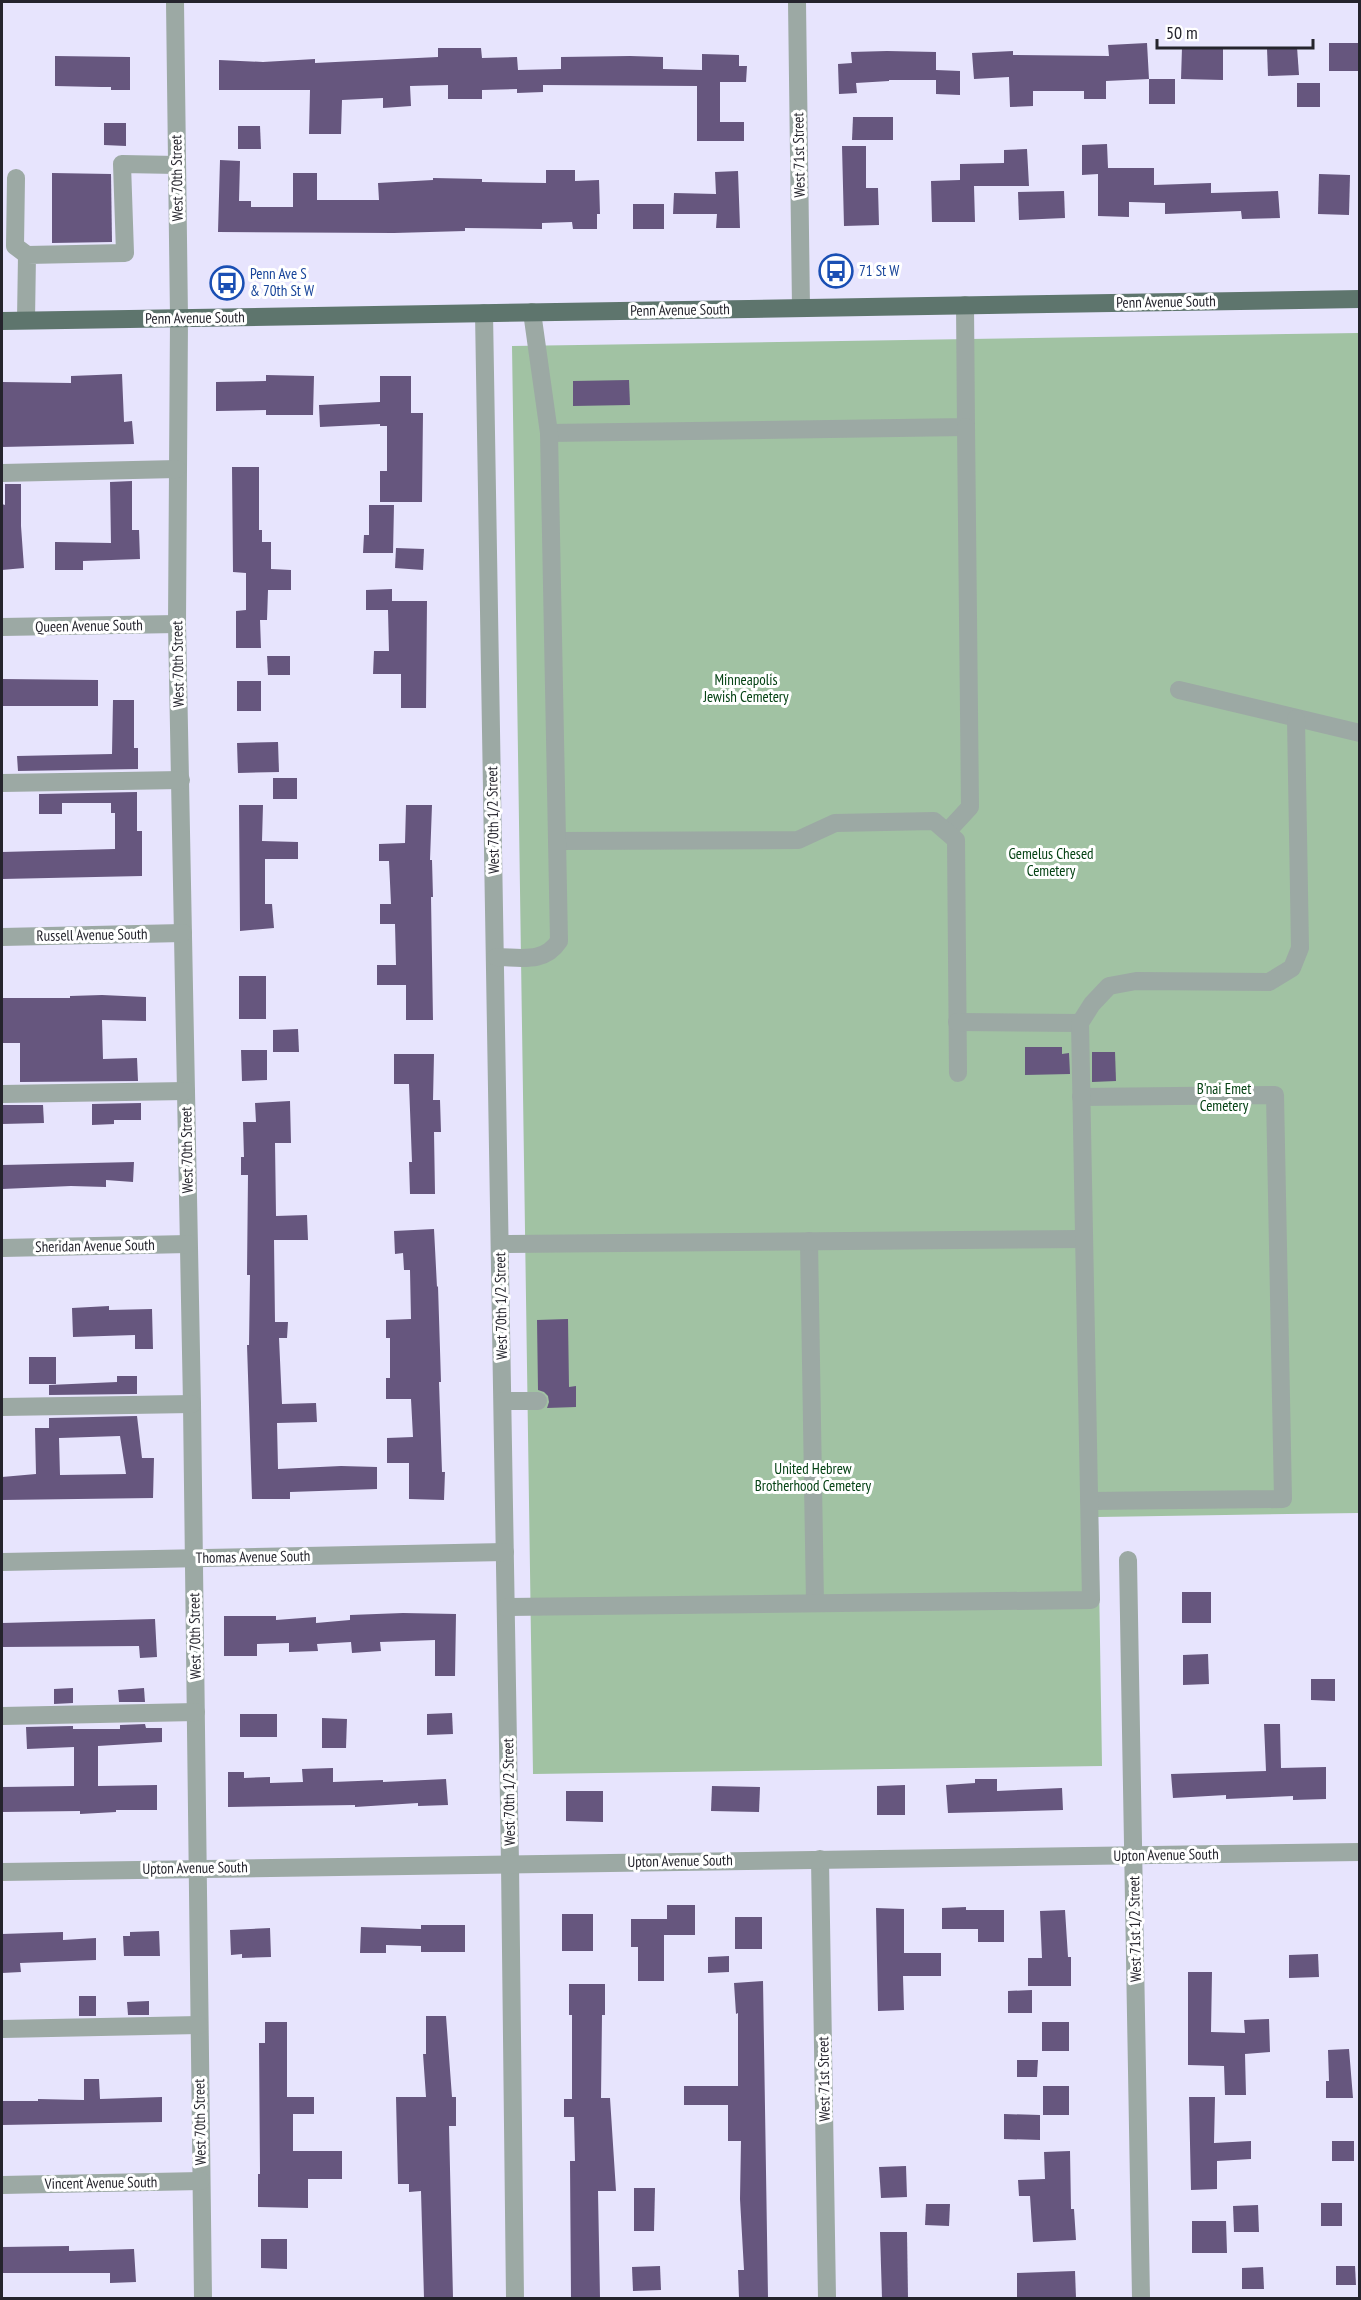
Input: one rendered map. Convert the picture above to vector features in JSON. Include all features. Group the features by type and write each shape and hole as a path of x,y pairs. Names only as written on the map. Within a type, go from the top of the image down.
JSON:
{"main road":[{"name":"Penn Avenue South","path":"2,321 1359,299"}],"street":[{"name":"West 70th Street","path":"175,2 179,318 177,624 192,1404 203,2298"},
{"name":"West 71st Street","path":"797,2 801,308"},
{"path":"16,178 15,246 27,255 125,253 122,164 177,165"},
{"path":"26,320 27,255"},
{"path":"946,832 970,807 965,305"},
{"path":"496,957 543,957 552,951 559,941 549,433 532,312"},
{"name":"West 70th 1/2 Street","path":"484,313 503,1401 515,2298"},
{"path":"549,433 966,427"},
{"path":"2,473 177,469"},
{"name":"Queen Avenue South","path":"2,627 177,624"},
{"path":"1179,690 1359,733"},
{"path":"506,1607 1091,1600 1080,1023 1092,1004 1109,986 1136,981 1269,982 1292,968 1300,948 1296,718"},
{"path":"2,783 181,780"},
{"path":"557,841 798,840 835,823 934,821 956,840 958,1073"},
{"name":"Russell Avenue South","path":"2,937 183,933"},
{"path":"957,1022 1080,1023"},
{"path":"2,1094 186,1091"},
{"path":"1081,1097 1275,1095 1283,1499 1089,1501"},
{"path":"500,1244 1084,1239"},
{"path":"809,1241 815,1603"},
{"name":"Sheridan Avenue South","path":"2,1248 188,1244"},
{"path":"503,1401 538,1401"},
{"path":"2,1407 192,1404"},
{"name":"Thomas Avenue South","path":"2,1562 505,1552"},
{"name":"West 71st 1/2 Street","path":"1128,1560 1141,2298"},
{"path":"2,1716 196,1712"},
{"name":"Upton Avenue South","path":"2,1872 1359,1852"},
{"name":"West 71st Street","path":"820,1859 827,2298"},
{"path":"2,2029 199,2025"},
{"name":"Vincent Avenue South","path":"2,2185 201,2181"}],"green space":[{"path":"1359,333 1359,1513 1098,1517 1102,1766 533,1774 512,346"}],"building":[{"path":"1147,43 1149,79 1106,81 1106,99 1084,99 1084,91 1033,91 1033,106 1010,107 1009,77 974,79 972,53 1013,51 1013,55 1109,56 1108,45"},
{"path":"1329,43 1359,43 1359,71 1329,71"},
{"path":"1182,47 1223,48 1223,80 1181,79"},
{"path":"1297,47 1299,75 1268,76 1267,48"},
{"path":"438,48 481,48 482,58 517,57 518,70 561,69 561,57 630,56 663,57 663,69 702,70 702,54 739,55 739,66 747,66 746,82 720,82 720,122 744,122 744,141 697,141 697,86 543,85 543,92 517,93 517,89 482,90 482,99 448,99 448,85 410,86 411,106 383,108 383,98 342,100 341,134 309,134 310,90 219,90 219,60 263,62 315,59 315,63 438,57"},
{"path":"851,52 936,52 936,80 856,83 857,93 839,94 838,64 852,63"},
{"path":"55,56 130,57 130,90 111,90 111,87 55,86"},
{"path":"936,70 960,71 960,95 936,94"},
{"path":"1149,79 1175,79 1175,104 1149,104"},
{"path":"1297,83 1320,83 1320,107 1297,107"},
{"path":"853,117 893,117 893,140 852,140"},
{"path":"104,123 126,123 126,146 104,145"},
{"path":"238,126 260,126 261,149 238,149"},
{"path":"1107,144 1108,168 1154,168 1154,185 1211,183 1211,193 1278,191 1280,218 1242,219 1241,211 1165,214 1165,203 1129,202 1129,217 1098,216 1098,174 1082,175 1082,145"},
{"path":"842,146 866,146 866,188 878,188 879,225 844,226"},
{"path":"1027,149 1029,186 974,186 975,222 932,222 931,181 960,180 960,164 1004,163 1004,150"},
{"path":"220,160 240,161 239,201 251,201 251,207 293,207 293,173 317,173 317,200 379,200 378,183 433,180 433,178 482,179 482,182 546,183 546,170 575,170 575,181 599,180 600,214 597,214 597,229 573,229 572,222 542,223 542,229 465,228 465,231 394,233 218,232"},
{"path":"738,171 740,228 716,228 717,214 673,214 674,193 716,194 715,172"},
{"path":"52,173 111,174 112,242 52,243"},
{"path":"1319,174 1350,175 1349,215 1318,214"},
{"path":"1064,191 1065,218 1019,220 1018,192"},
{"path":"633,204 664,204 664,229 633,229"},
{"path":"122,374 124,422 132,421 134,444 2,447 2,382 71,383 71,376"},
{"path":"266,375 314,376 313,415 266,415 266,410 216,411 216,382 266,381"},
{"path":"380,376 411,376 411,413 423,413 422,502 380,502 380,471 387,471 387,426 380,426 380,424 320,427 319,405 380,402"},
{"path":"629,380 630,405 573,406 573,381"},
{"path":"232,467 259,467 259,530 262,530 262,542 271,542 271,569 291,570 291,590 268,590 267,620 260,620 261,648 236,648 236,611 246,610 246,573 233,572"},
{"path":"132,481 132,530 139,530 140,559 83,561 83,570 55,570 55,542 111,543 110,482"},
{"path":"5,484 21,484 24,568 2,570 2,504 5,505"},
{"path":"369,505 394,505 393,553 363,553 364,535 369,535"},
{"path":"396,548 424,549 423,570 395,568"},
{"path":"392,589 392,601 427,601 426,708 401,708 401,674 373,674 374,651 389,651 388,610 366,610 366,590"},
{"path":"267,656 290,656 290,675 268,675"},
{"path":"2,679 98,680 98,706 2,706"},
{"path":"237,681 261,681 261,711 237,711"},
{"path":"113,700 134,700 134,748 138,748 138,769 18,771 17,756 112,754"},
{"path":"278,742 279,772 238,773 237,743"},
{"path":"273,778 297,778 297,799 273,799"},
{"path":"137,792 137,831 142,831 142,876 2,879 2,852 115,849 115,813 111,813 111,803 62,803 62,814 39,814 39,794"},
{"path":"239,805 263,805 262,841 298,842 298,859 265,859 265,904 272,904 274,928 240,931"},
{"path":"406,805 432,805 430,860 432,860 433,897 431,897 433,1020 406,1020 406,985 377,985 377,965 396,965 395,924 380,924 380,904 391,904 389,861 379,861 379,844 405,843"},
{"path":"239,976 266,976 266,1019 239,1019"},
{"path":"70,996 146,997 146,1021 102,1020 103,1059 137,1058 138,1081 20,1082 20,1043 2,1043 2,998 70,998"},
{"path":"298,1029 299,1052 273,1052 273,1030"},
{"path":"1025,1047 1062,1047 1062,1054 1069,1053 1070,1074 1025,1075"},
{"path":"241,1050 267,1050 267,1080 242,1081"},
{"path":"1092,1052 1115,1052 1116,1081 1092,1082"},
{"path":"394,1054 434,1054 433,1100 440,1100 441,1132 434,1132 435,1194 410,1194 409,1162 412,1162 409,1084 394,1084"},
{"path":"290,1101 291,1143 275,1143 276,1216 307,1215 308,1240 274,1240 275,1322 288,1322 287,1338 279,1338 282,1404 316,1403 317,1422 277,1423 278,1469 377,1467 377,1489 290,1492 290,1499 252,1499 247,1345 249,1345 250,1275 247,1275 248,1175 241,1175 241,1157 244,1157 243,1122 256,1122 255,1103"},
{"path":"141,1103 141,1120 114,1120 114,1124 92,1125 92,1104"},
{"path":"2,1105 43,1105 44,1123 2,1124"},
{"path":"134,1162 133,1182 106,1180 106,1187 2,1189 2,1165"},
{"path":"434,1229 438,1286 442,1472 445,1472 444,1500 409,1499 409,1463 387,1463 387,1438 413,1437 411,1399 386,1399 386,1378 390,1378 390,1338 386,1338 386,1320 411,1319 410,1270 404,1270 403,1253 395,1254 394,1231"},
{"path":"109,1306 109,1310 152,1309 153,1349 135,1349 135,1335 73,1337 72,1308"},
{"path":"568,1319 569,1387 576,1386 576,1407 547,1408 548,1396 538,1390 537,1320"},
{"path":"29,1357 56,1357 56,1384 29,1384"},
{"path":"117,1376 137,1376 137,1394 49,1395 49,1385 117,1382"},
{"path":"137,1416 142,1458 154,1458 153,1498 2,1500 2,1477 36,1474 35,1428 49,1428 49,1418","holes":["120,1436 126,1474 60,1475 59,1438"]},
{"path":"1182,1592 1211,1592 1211,1623 1182,1623"},
{"path":"456,1614 455,1676 435,1676 435,1640 380,1642 381,1651 352,1653 351,1642 317,1644 318,1651 289,1652 289,1643 257,1644 257,1656 224,1656 224,1616 276,1616 276,1620 316,1617 316,1623 350,1620 350,1615"},
{"path":"155,1619 157,1657 140,1658 139,1646 2,1647 2,1623"},
{"path":"1208,1654 1209,1684 1183,1685 1183,1655"},
{"path":"1311,1679 1335,1679 1335,1701 1311,1700"},
{"path":"73,1688 73,1703 54,1704 54,1689"},
{"path":"144,1688 145,1702 119,1702 118,1690"},
{"path":"452,1713 453,1734 427,1735 427,1714"},
{"path":"240,1714 277,1714 277,1737 240,1737"},
{"path":"322,1718 347,1719 346,1748 322,1748"},
{"path":"145,1724 146,1728 162,1728 162,1742 98,1746 98,1786 157,1785 157,1810 116,1810 116,1812 80,1814 80,1811 2,1812 2,1787 74,1786 74,1747 27,1749 26,1727 73,1726 73,1729 120,1729 120,1725"},
{"path":"1264,1724 1280,1724 1281,1768 1326,1767 1326,1799 1293,1800 1293,1796 1226,1799 1226,1795 1173,1798 1171,1774 1266,1771"},
{"path":"333,1768 333,1782 446,1779 448,1805 418,1806 418,1803 355,1807 355,1805 228,1807 228,1772 244,1772 244,1778 270,1777 270,1783 303,1782 302,1769"},
{"path":"975,1779 997,1779 997,1791 1062,1788 1063,1810 948,1813 946,1785 975,1783"},
{"path":"905,1785 905,1815 877,1815 877,1786"},
{"path":"712,1786 760,1787 759,1812 711,1811"},
{"path":"566,1791 603,1791 603,1822 566,1821"},
{"path":"667,1905 695,1905 695,1935 664,1935 664,1981 638,1981 638,1947 631,1947 631,1919 667,1919"},
{"path":"966,1907 966,1910 1004,1910 1004,1942 978,1942 978,1929 942,1929 942,1908"},
{"path":"876,1908 904,1909 904,1953 941,1953 941,1976 903,1976 904,2010 878,2011"},
{"path":"1065,1910 1068,1957 1071,1957 1071,1986 1028,1986 1028,1958 1042,1958 1040,1911"},
{"path":"562,1914 593,1914 593,1951 562,1951"},
{"path":"735,1917 762,1917 762,1949 735,1949"},
{"path":"421,1925 465,1925 465,1952 421,1952 421,1946 386,1945 386,1953 360,1953 361,1927 421,1929"},
{"path":"270,1928 271,1957 242,1958 242,1954 231,1955 230,1930"},
{"path":"159,1931 160,1956 124,1956 123,1936 130,1936 130,1932"},
{"path":"63,1932 63,1940 96,1938 96,1960 20,1963 21,1972 2,1973 2,1934"},
{"path":"1318,1954 1319,1977 1289,1978 1289,1955"},
{"path":"729,1956 729,1972 708,1973 708,1957"},
{"path":"1188,1972 1212,1972 1211,2032 1245,2033 1244,2020 1269,2019 1270,2052 1245,2054 1246,2095 1225,2095 1224,2066 1188,2065"},
{"path":"763,1981 768,2298 739,2298 738,2270 744,2270 740,2199 741,2141 728,2141 728,2105 684,2105 684,2086 738,2086 738,2013 736,2014 734,1983"},
{"path":"569,1984 605,1984 605,2015 602,2015 601,2098 610,2098 616,2191 598,2191 600,2298 571,2298 570,2161 575,2161 574,2117 564,2117 564,2099 572,2099 572,2015 569,2015"},
{"path":"1032,1990 1032,2013 1008,2013 1008,1991"},
{"path":"79,1996 96,1996 96,2016 79,2016"},
{"path":"149,2001 149,2015 128,2015 127,2002"},
{"path":"426,2016 446,2016 452,2097 456,2097 456,2126 449,2126 453,2298 424,2298 421,2191 409,2192 409,2184 398,2184 396,2097 426,2097 423,2054 426,2054"},
{"path":"265,2022 287,2022 287,2097 314,2097 314,2114 293,2114 293,2151 342,2151 342,2179 308,2179 308,2208 258,2207 259,2043 265,2043"},
{"path":"1042,2022 1069,2022 1069,2051 1042,2051"},
{"path":"1349,2049 1353,2098 1326,2098 1326,2081 1329,2081 1328,2050"},
{"path":"1017,2060 1038,2060 1037,2077 1017,2077"},
{"path":"84,2079 99,2079 100,2099 162,2097 162,2122 2,2125 2,2101 84,2100"},
{"path":"1043,2086 1069,2086 1069,2115 1043,2115"},
{"path":"1189,2097 1215,2097 1214,2143 1251,2141 1251,2159 1217,2161 1217,2189 1191,2190"},
{"path":"1004,2114 1040,2115 1040,2140 1004,2139"},
{"path":"1332,2141 1354,2141 1354,2161 1332,2161"},
{"path":"1070,2151 1071,2209 1074,2209 1076,2240 1033,2242 1030,2196 1019,2196 1018,2180 1045,2179 1044,2152"},
{"path":"906,2166 907,2197 881,2198 879,2167"},
{"path":"634,2188 655,2188 654,2231 634,2231"},
{"path":"1321,2203 1342,2203 1342,2226 1321,2226"},
{"path":"926,2204 950,2204 949,2226 925,2225"},
{"path":"1258,2205 1259,2232 1234,2232 1233,2206"},
{"path":"1192,2221 1226,2221 1227,2253 1192,2253"},
{"path":"880,2232 907,2232 908,2298 882,2298"},
{"path":"261,2239 287,2239 287,2269 261,2268"},
{"path":"69,2246 69,2251 134,2249 136,2282 110,2283 110,2273 2,2273 2,2247"},
{"path":"660,2266 661,2290 633,2291 632,2267"},
{"path":"1336,2266 1355,2266 1356,2285 1336,2285"},
{"path":"1263,2267 1264,2289 1242,2289 1242,2268"},
{"path":"1075,2271 1076,2298 1017,2298 1017,2273"}],"place":[{"name":"71 St W","path":"836,271"},
{"name":"Penn Ave S & 70th St W","path":"227,283"}],"park label":[{"name":"Minneapolis Jewish Cemetery","path":"746,688"},
{"name":"Gemelus Chesed Cemetery","path":"1051,862"},
{"name":"B'nai Emet Cemetery","path":"1224,1098"},
{"name":"United Hebrew Brotherhood Cemetery","path":"813,1478"}]}
